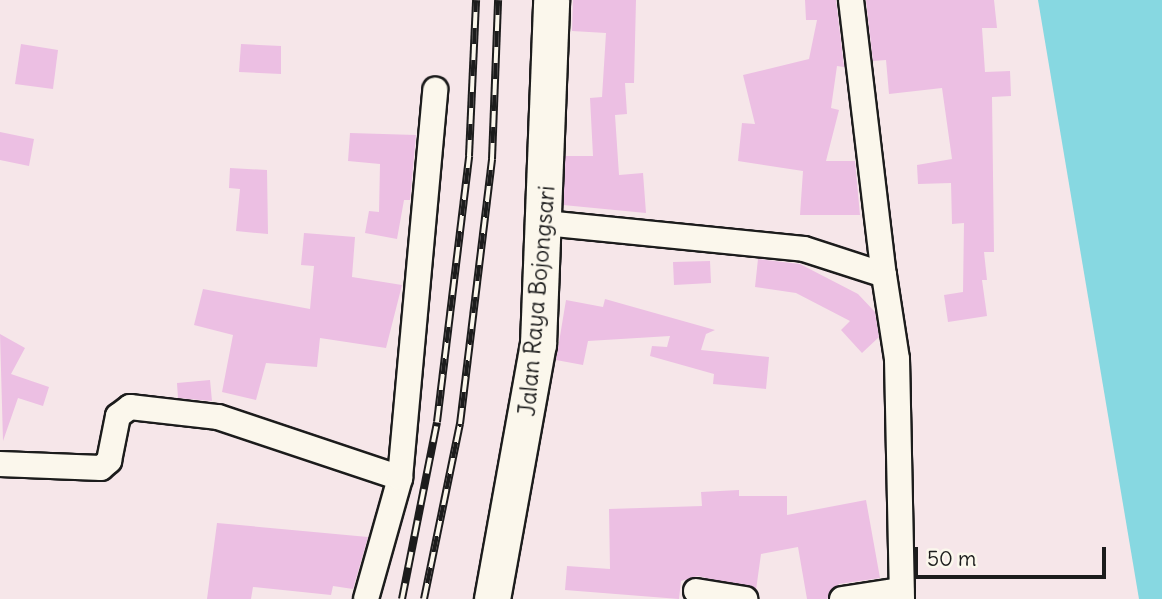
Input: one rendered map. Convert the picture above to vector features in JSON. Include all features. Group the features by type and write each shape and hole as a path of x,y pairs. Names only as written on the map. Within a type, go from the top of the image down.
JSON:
{"street":[{"name":"Jalan Raya Bojongsari","path":"492,599 523,451 545,223 551,0"},
{"path":"842,599 902,595 898,359 884,275 851,0"},
{"path":"366,599 400,478 435,90"},
{"path":"545,223 804,249 884,275"},
{"path":"0,464 101,468 109,461 118,416 130,407 218,417 400,478"},
{"path":"696,591 746,599"}],"water":[{"path":"1038,0 1162,0 1162,599 1139,599"}],"building":[{"path":"573,0 636,0 634,83 625,83 627,114 615,115 619,175 643,173 646,213 563,205 565,156 593,156 590,98 602,97 606,33 572,31"},
{"path":"805,0 836,0 844,67 837,66 831,108 839,110 826,161 855,161 860,215 800,215 803,171 738,161 742,123 755,124 743,75 809,59 817,20 806,20"},
{"path":"866,0 994,0 997,28 982,28 985,72 1010,71 1011,96 992,97 994,252 984,252 987,280 982,280 987,316 948,322 944,295 963,292 964,223 952,224 951,183 918,184 917,165 952,159 942,88 889,94 886,60 873,61"},
{"path":"21,44 58,50 53,89 15,84"},
{"path":"241,44 281,46 281,74 239,72"},
{"path":"0,132 34,139 29,166 0,160"},
{"path":"350,133 416,135 410,200 404,200 397,239 365,233 369,211 379,212 380,164 348,161"},
{"path":"230,168 267,170 268,234 236,231 240,189 229,188"},
{"path":"304,233 355,237 352,277 402,285 386,348 320,338 317,367 266,363 256,400 222,392 233,335 194,325 203,289 310,309 314,266 301,265"},
{"path":"758,259 800,264 858,294 875,312 879,337 862,353 841,330 850,321 796,293 755,287"},
{"path":"710,261 711,283 674,285 673,262"},
{"path":"605,299 715,330 706,334 701,350 769,357 766,389 713,384 714,374 650,356 652,346 667,347 670,336 588,341 583,365 556,360 566,300 603,307"},
{"path":"0,334 25,348 11,374 49,387 43,406 18,398 3,441"},
{"path":"210,380 212,401 178,398 177,383"},
{"path":"739,490 739,496 787,496 787,515 866,500 880,578 839,584 827,599 807,599 798,547 761,554 756,590 698,576 681,581 679,599 565,590 567,566 610,569 609,509 702,506 701,492"},
{"path":"217,523 368,537 353,589 333,586 331,595 253,587 251,599 207,599"}],"railway":[{"path":"402,599 437,422 469,156 476,0"},
{"path":"424,599 460,424 492,159 498,0"}]}
